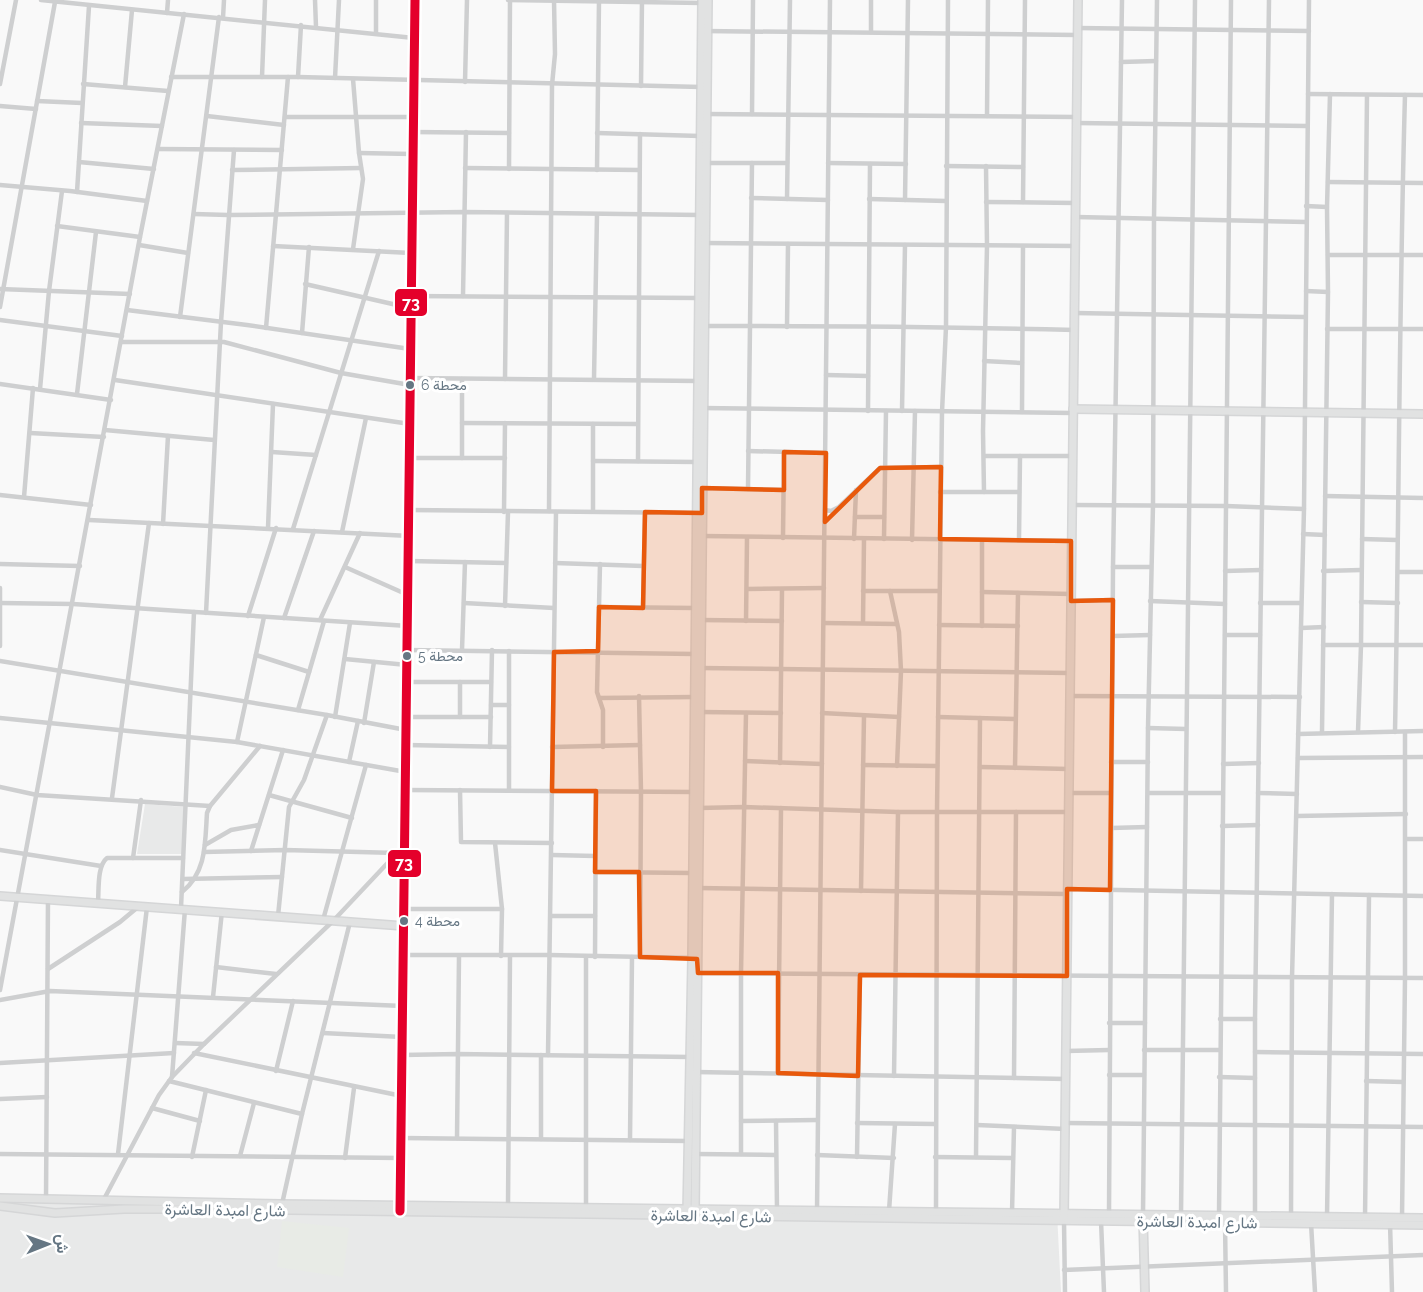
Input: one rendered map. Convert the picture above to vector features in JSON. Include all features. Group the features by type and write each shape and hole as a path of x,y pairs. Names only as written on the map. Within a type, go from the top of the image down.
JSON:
{"main road":[{"path":"400,1208 404,956 401,853 406,790 415,0"},
{"path":"1064,1217 1078,0"},
{"path":"691,1212 696,1154 694,1033 698,888 694,792 694,696 701,620 699,536 696,513 700,408 698,381 705,243 707,114 704,1"},
{"path":"698,654 695,609 702,488 699,298 700,135 705,31"},
{"path":"1073,411 1116,409 1423,414"},
{"path":"691,1212 688,1141 690,1057 698,973 695,958 692,873 700,712 697,668"},
{"path":"0,896 404,926"},
{"name":"شارع امبدة العاشرة","path":"0,1198 400,1208 1064,1217 1109,1214 1225,1222 1311,1223 1423,1218"},
{"name":"شارع امبدة العاشرة","path":"0,1206 55,1213 124,1209 508,1206 691,1212 889,1211 1012,1214 1101,1221 1181,1215 1327,1217 1365,1218 1423,1225"},
{"path":"1143,1218 1145,1292"}],"street":[{"path":"0,84 16,0"},
{"path":"41,0 265,21 414,38"},
{"path":"121,0 121,9"},
{"path":"167,13 168,0"},
{"path":"180,317 224,0"},
{"path":"262,77 265,0"},
{"path":"315,0 316,27"},
{"path":"335,78 339,0"},
{"path":"376,0 376,33"},
{"path":"465,82 467,0"},
{"path":"509,169 509,0 704,1"},
{"path":"549,511 554,0"},
{"path":"752,114 753,0"},
{"path":"787,200 790,0"},
{"path":"817,1211 830,0"},
{"path":"871,0 871,32"},
{"path":"905,200 908,0"},
{"path":"936,1212 938,672 940,492 946,327 948,0"},
{"path":"987,116 988,0"},
{"path":"1023,202 1025,0"},
{"path":"1109,1214 1108,1050 1113,567 1122,0"},
{"path":"1143,1218 1148,728 1153,505 1157,0"},
{"path":"1181,1215 1195,0"},
{"path":"1219,1216 1218,1125 1231,0"},
{"path":"1255,1216 1255,1019 1269,0"},
{"path":"1291,1217 1292,978 1296,893 1304,509 1309,0"},
{"path":"597,170 599,1"},
{"path":"641,86 642,1"},
{"path":"0,308 55,2"},
{"path":"77,192 89,6"},
{"path":"125,87 132,10"},
{"path":"0,990 2,967 18,896 140,237 184,15"},
{"path":"298,77 300,25"},
{"path":"705,31 1025,33 1122,27 1309,31"},
{"path":"1121,62 1156,61"},
{"path":"266,328 288,77"},
{"path":"171,78 298,77 701,87"},
{"path":"353,79 363,187 353,249"},
{"path":"83,84 168,91"},
{"path":"1308,94 1423,95"},
{"path":"1322,732 1330,94"},
{"path":"1358,732 1367,95"},
{"path":"1395,732 1405,95"},
{"path":"37,101 82,103"},
{"path":"0,105 36,109"},
{"path":"707,114 987,116 1119,123 1307,126"},
{"path":"207,116 284,125"},
{"path":"285,117 413,117"},
{"path":"81,123 162,126"},
{"path":"413,132 509,133"},
{"path":"463,296 466,132"},
{"path":"597,133 700,135"},
{"path":"638,461 640,134"},
{"path":"158,149 282,150"},
{"path":"206,613 221,322 234,150"},
{"path":"359,153 412,154"},
{"path":"79,162 154,169"},
{"path":"706,163 787,163"},
{"path":"748,489 752,163"},
{"path":"828,164 906,164"},
{"path":"868,411 870,164"},
{"path":"946,165 1023,167"},
{"path":"984,492 986,166"},
{"path":"232,170 361,168"},
{"path":"465,168 639,170"},
{"path":"1328,182 1423,183"},
{"path":"0,185 147,201"},
{"path":"40,389 48,291 62,191"},
{"path":"752,198 828,200"},
{"path":"869,199 946,201"},
{"path":"986,202 1076,203"},
{"path":"1306,206 1327,207"},
{"path":"194,214 464,212 700,215"},
{"path":"505,379 507,213"},
{"path":"594,379 597,215"},
{"path":"1076,217 1306,222"},
{"path":"57,226 140,237"},
{"path":"76,394 96,232"},
{"path":"705,243 1076,246"},
{"path":"787,327 788,244"},
{"path":"139,245 188,253"},
{"path":"902,411 905,245"},
{"path":"273,246 411,253"},
{"path":"302,333 309,247"},
{"path":"1022,412 1023,247"},
{"path":"292,529 379,251"},
{"path":"1328,255 1423,255"},
{"path":"305,284 410,308"},
{"path":"2,289 130,294"},
{"path":"1306,291 1328,292"},
{"path":"411,296 699,298"},
{"path":"127,310 410,349"},
{"path":"1075,313 1305,317"},
{"path":"0,320 122,339 220,341 341,373 410,381 462,379 698,381"},
{"path":"701,326 985,327 1075,330"},
{"path":"1327,329 1423,329"},
{"path":"984,361 1022,363"},
{"path":"826,375 868,376"},
{"path":"462,379 462,458"},
{"path":"115,380 410,424"},
{"path":"0,384 111,400"},
{"path":"24,497 33,388"},
{"path":"268,528 273,404"},
{"path":"700,408 942,412 1073,411"},
{"path":"884,539 886,411"},
{"path":"912,540 915,411"},
{"path":"342,532 366,418"},
{"path":"462,423 637,424"},
{"path":"505,606 506,423"},
{"path":"593,424 593,512"},
{"path":"105,430 214,440"},
{"path":"30,433 104,437"},
{"path":"163,524 168,436"},
{"path":"748,451 826,453"},
{"path":"272,452 316,455"},
{"path":"783,538 784,452"},
{"path":"985,456 1073,456"},
{"path":"1019,540 1020,456"},
{"path":"410,458 505,458"},
{"path":"593,461 697,462"},
{"path":"825,510 836,510 876,470 885,466 941,467"},
{"path":"702,488 784,490"},
{"path":"854,539 856,490"},
{"path":"940,492 1019,492"},
{"path":"0,495 91,505"},
{"path":"1325,496 1423,498"},
{"path":"1073,505 1304,509"},
{"path":"409,510 696,513"},
{"path":"548,1055 556,512"},
{"path":"643,608 645,512"},
{"path":"855,517 884,517"},
{"path":"89,520 410,536"},
{"path":"112,798 148,523"},
{"path":"248,616 276,528"},
{"path":"284,618 314,531"},
{"path":"298,710 322,621 360,533"},
{"path":"1303,534 1325,535"},
{"path":"699,536 1071,541"},
{"path":"746,621 747,538"},
{"path":"863,622 864,539"},
{"path":"1362,539 1397,540"},
{"path":"982,541 982,626"},
{"path":"409,561 506,563"},
{"path":"462,650 465,562"},
{"path":"555,563 644,566"},
{"path":"0,564 80,566"},
{"path":"600,564 598,698 603,710 603,747"},
{"path":"345,567 408,595"},
{"path":"1113,567 1151,567"},
{"path":"1226,571 1261,570"},
{"path":"1323,571 1361,570"},
{"path":"1398,572 1423,572"},
{"path":"0,588 0,646"},
{"path":"747,589 824,588"},
{"path":"780,763 782,590"},
{"path":"863,591 939,591"},
{"path":"890,591 897,624 901,671 897,766"},
{"path":"982,592 1113,600"},
{"path":"1015,768 1018,593"},
{"path":"1150,601 1225,604"},
{"path":"0,603 73,604 408,626"},
{"path":"464,603 554,608"},
{"path":"1260,603 1301,603"},
{"path":"1361,603 1398,603"},
{"path":"599,607 695,609"},
{"path":"171,1079 183,908 183,858 194,612"},
{"path":"237,742 264,617"},
{"path":"701,620 782,621"},
{"path":"335,717 350,622"},
{"path":"824,623 897,624"},
{"path":"939,625 1018,626"},
{"path":"1301,628 1324,627"},
{"path":"1113,636 1150,635"},
{"path":"1225,635 1260,635"},
{"path":"1323,645 1423,645"},
{"path":"407,650 698,654"},
{"path":"490,747 492,650"},
{"path":"509,651 509,790"},
{"path":"256,655 309,672"},
{"path":"345,659 407,664"},
{"path":"0,662 298,710 406,730"},
{"path":"364,723 374,662"},
{"path":"697,668 1069,674"},
{"path":"406,682 491,682"},
{"path":"460,682 460,717"},
{"path":"639,696 640,957"},
{"path":"598,698 694,696"},
{"path":"1070,696 1300,697"},
{"path":"491,705 509,705"},
{"path":"700,712 781,713"},
{"path":"741,1154 741,973 746,713"},
{"path":"822,713 899,717"},
{"path":"278,916 288,810 301,785 327,715"},
{"path":"861,891 864,716"},
{"path":"406,717 491,717"},
{"path":"938,717 1016,719"},
{"path":"0,718 237,742 406,772"},
{"path":"976,1157 980,718"},
{"path":"349,762 358,721"},
{"path":"1148,728 1186,729"},
{"path":"1298,734 1423,731"},
{"path":"1402,1218 1406,896 1405,732"},
{"path":"406,745 509,747"},
{"path":"182,892 195,878 204,852 207,813 210,806 260,746"},
{"path":"552,747 640,746"},
{"path":"250,850 283,750"},
{"path":"1298,758 1423,757"},
{"path":"745,761 822,765"},
{"path":"1112,762 1148,762"},
{"path":"1223,764 1259,763"},
{"path":"323,920 366,765"},
{"path":"863,765 938,766"},
{"path":"980,767 1068,769"},
{"path":"0,787 37,795 210,806"},
{"path":"406,790 694,792"},
{"path":"460,790 461,842 552,843"},
{"path":"595,957 596,791"},
{"path":"1068,792 1111,793"},
{"path":"1148,793 1222,794"},
{"path":"1258,793 1297,794"},
{"path":"269,795 352,818"},
{"path":"133,858 141,800"},
{"path":"696,808 821,808 898,812 1068,812"},
{"path":"778,1073 781,808"},
{"path":"894,1076 898,812"},
{"path":"1014,1078 1016,812"},
{"path":"1297,816 1406,814"},
{"path":"205,845 231,830 259,825"},
{"path":"1222,826 1258,825"},
{"path":"1111,828 1147,827"},
{"path":"1406,839 1423,839"},
{"path":"495,843 502,909 501,956"},
{"path":"0,850 101,866"},
{"path":"204,852 285,850 401,853"},
{"path":"103,1201 152,1108 171,1079 194,1053 401,853"},
{"path":"552,855 595,856"},
{"path":"98,902 103,860 107,858 183,858"},
{"path":"595,872 692,873"},
{"path":"183,879 282,877"},
{"path":"698,888 1016,893 1110,890 1423,896"},
{"path":"1327,1217 1332,894"},
{"path":"1365,1218 1369,895"},
{"path":"46,1199 48,898"},
{"path":"48,969 144,906"},
{"path":"118,1154 137,994 144,906"},
{"path":"404,909 502,909"},
{"path":"213,997 222,911"},
{"path":"551,916 595,916"},
{"path":"282,1204 350,922"},
{"path":"404,956 549,955 695,958"},
{"path":"457,1138 459,956"},
{"path":"508,1206 510,956"},
{"path":"586,957 586,1207"},
{"path":"630,1140 629,1056 632,957"},
{"path":"216,967 277,974"},
{"path":"698,973 1423,978"},
{"path":"857,1157 860,975"},
{"path":"0,1000 47,991 403,1006"},
{"path":"276,1071 293,1001"},
{"path":"1220,1019 1255,1019"},
{"path":"1109,1023 1145,1023"},
{"path":"323,1033 402,1037"},
{"path":"175,1043 204,1044"},
{"path":"1066,1051 1108,1050"},
{"path":"1144,1050 1219,1050"},
{"path":"1255,1052 1423,1054"},
{"path":"0,1063 174,1053"},
{"path":"194,1053 354,1088 402,1096"},
{"path":"402,1055 690,1057"},
{"path":"541,1055 541,1139"},
{"path":"696,1072 1066,1079"},
{"path":"1108,1075 1144,1076"},
{"path":"1219,1077 1255,1078"},
{"path":"171,1079 302,1114"},
{"path":"1366,1081 1403,1082"},
{"path":"345,1158 354,1088"},
{"path":"192,1157 206,1090"},
{"path":"0,1099 46,1097"},
{"path":"240,1156 254,1103"},
{"path":"152,1108 200,1121"},
{"path":"741,1121 817,1120"},
{"path":"776,1121 777,1210"},
{"path":"857,1123 935,1124"},
{"path":"889,1211 895,1124"},
{"path":"977,1125 1014,1127 1109,1124 1423,1127"},
{"path":"1012,1214 1014,1127"},
{"path":"402,1138 688,1141"},
{"path":"0,1154 401,1158"},
{"path":"696,1154 775,1155"},
{"path":"817,1155 894,1158"},
{"path":"935,1157 1012,1158"},
{"path":"1064,1217 1065,1292"},
{"path":"1101,1221 1104,1292"},
{"path":"1390,1221 1392,1292"},
{"path":"1225,1222 1226,1292"},
{"path":"1311,1223 1316,1292"},
{"path":"1064,1270 1423,1255"}],"highlighted area":[{"path":"784,452 826,453 825,522 880,468 941,467 940,539 1071,541 1071,601 1113,600 1110,890 1067,889 1067,976 860,975 858,1076 778,1073 778,973 698,973 697,959 640,957 639,872 595,872 596,791 552,791 554,652 598,651 599,607 643,608 645,512 702,513 702,488 784,490"}],"shaded area":[{"path":"145,804 184,807 182,854 137,854"},
{"path":"0,1202 1057,1213 1061,1292 0,1292"},
{"path":"282,1221 349,1228 343,1277 277,1267"}],"transit line":[{"name":"73","path":"400,1211 415,0"}],"place":[{"name":"محطة 6","path":"410,385"},
{"name":"محطة 5","path":"407,656"},
{"name":"محطة 4","path":"404,921"}]}
